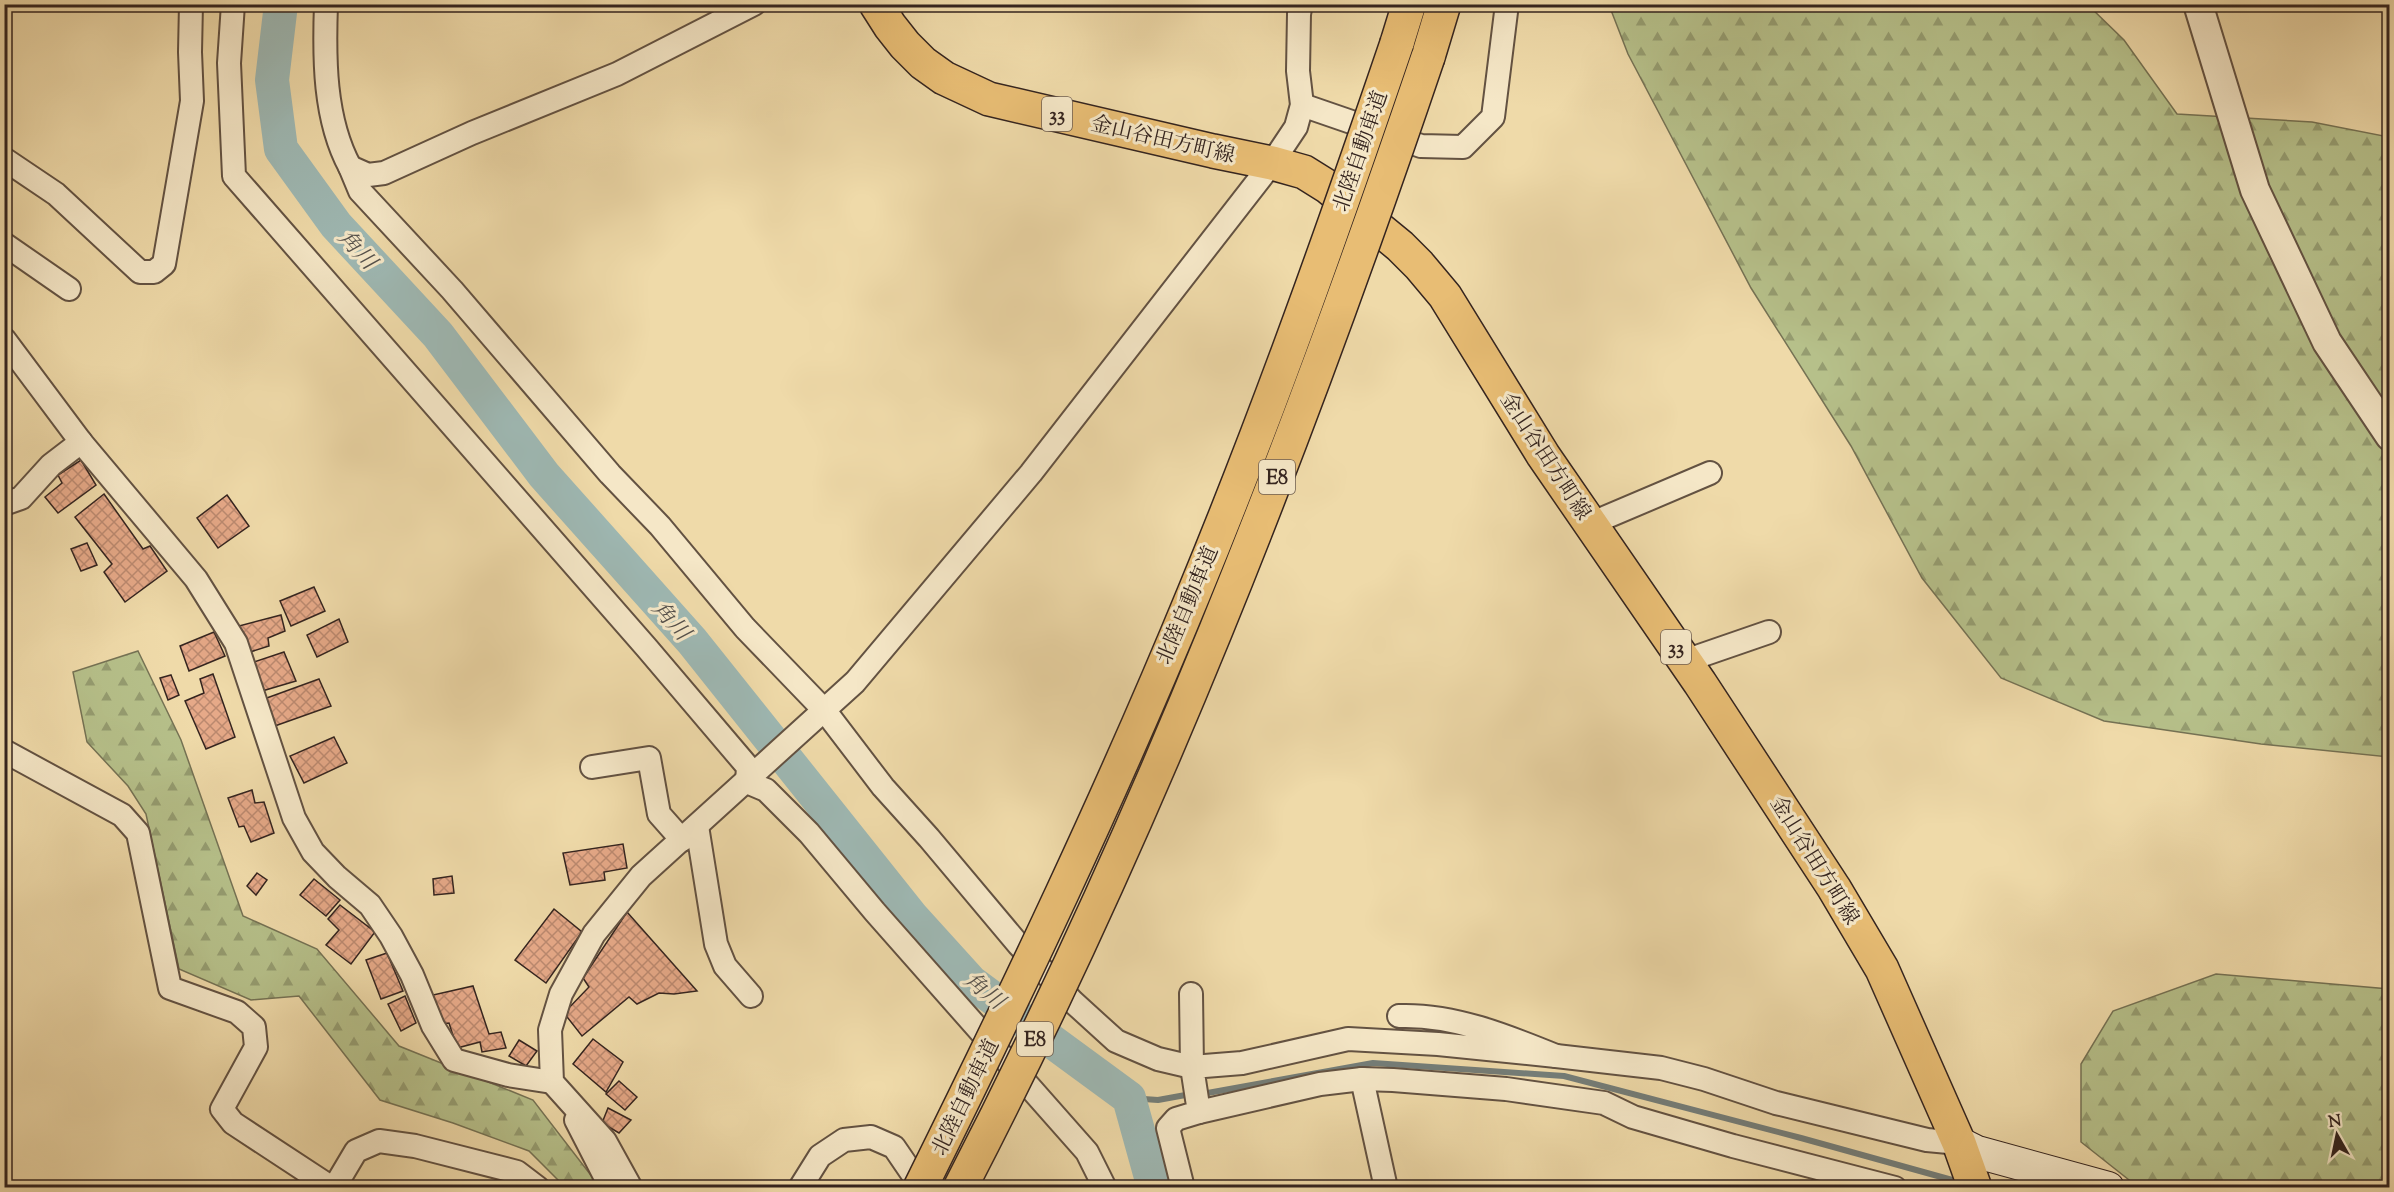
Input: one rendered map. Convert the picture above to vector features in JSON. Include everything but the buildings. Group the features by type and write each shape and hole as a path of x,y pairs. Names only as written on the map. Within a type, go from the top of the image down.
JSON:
{"main road":[{"name":"金山谷田方町線","path":"876,4 890,26 923,63 944,78 989,99 1304,172 1328,187 1400,246 1419,266 1445,296 1544,455 1791,820 1882,969 1961,1147 1976,1188"},
{"name":"北陸自動車道","path":"921,1188 1049,924 1194,593 1333,231 1409,4"},
{"name":"北陸自動車道","path":"960,1188 1010,1091 1077,950 1226,609 1358,263 1444,4"},
{"path":"1961,1147 2108,1188"}],"street":[{"path":"4,159 56,194 140,272 154,272 164,264 192,101 191,4"},
{"path":"233,4 229,63 234,176 646,647 748,768 748,780"},
{"path":"326,4 326,68 333,116 340,149 360,191 452,290 610,474 660,525 745,628 823,713 883,787 1018,944 1073,1002 1116,1041 1158,1059 1192,1067 1242,1062 1348,1040 1438,1044 1661,1068 1704,1079 1776,1103 1961,1147"},
{"path":"350,167 368,175 384,173 472,133 617,74 754,4"},
{"path":"611,1188 559,1091 550,1030 561,994 594,934 641,876 855,682 1031,473 1272,163 1296,127 1302,105 1298,71 1301,4"},
{"path":"1302,105 1421,146 1462,147 1493,117 1506,4"},
{"path":"2198,4 2255,190 2327,342 2390,436"},
{"path":"4,244 69,289"},
{"path":"4,339 81,441 196,579 236,643 294,818 313,852 370,905 391,936 412,975 433,1026 454,1060 559,1091 604,1141 631,1188"},
{"path":"4,504 21,498 51,465 81,441"},
{"path":"1590,524 1710,473"},
{"path":"1685,661 1769,632"},
{"path":"4,751 122,815 138,833 170,988 237,1012 254,1027 256,1047 222,1109 233,1123 333,1188 356,1151 379,1141 415,1146 517,1172 538,1188"},
{"path":"592,767 649,758 659,814 689,833 716,944 725,966 751,996"},
{"path":"748,780 766,790 809,833 875,912 1087,1152 1105,1188"},
{"path":"1191,994 1192,1067 1199,1112"},
{"path":"1399,1016 1419,1015 1469,1025 1556,1056"},
{"path":"1362,1079 1386,1188"},
{"path":"1183,1188 1168,1128 1176,1119 1320,1084 1362,1079 1495,1088 1604,1103 1633,1117 1733,1146 1895,1188"},
{"path":"800,1188 820,1156 844,1140 871,1137 894,1147 921,1188"}],"green space":[{"path":"1609,5 2088,5 2124,40 2177,114 2312,122 2389,137 2389,757 2261,744 2104,721 2001,678 1922,578 1851,446 1751,288 1628,54"},
{"path":"138,651 181,740 243,916 317,949 399,1046 533,1100 600,1187 565,1187 529,1151 453,1123 380,1100 299,996 251,1000 179,969 146,814 128,786 87,742 73,672"},
{"path":"2216,974 2389,989 2389,1187 2138,1187 2081,1142 2081,1064 2113,1011"}],"waterway":[{"name":"角川","path":"281,4 272,80 281,149 336,225 438,335 544,475 692,641 913,918 971,982 1129,1098 1154,1188"},
{"path":"1202,1094 1373,1063 1564,1076 1963,1183"},
{"path":"1129,1098 1158,1100 1191,1094"}]}
